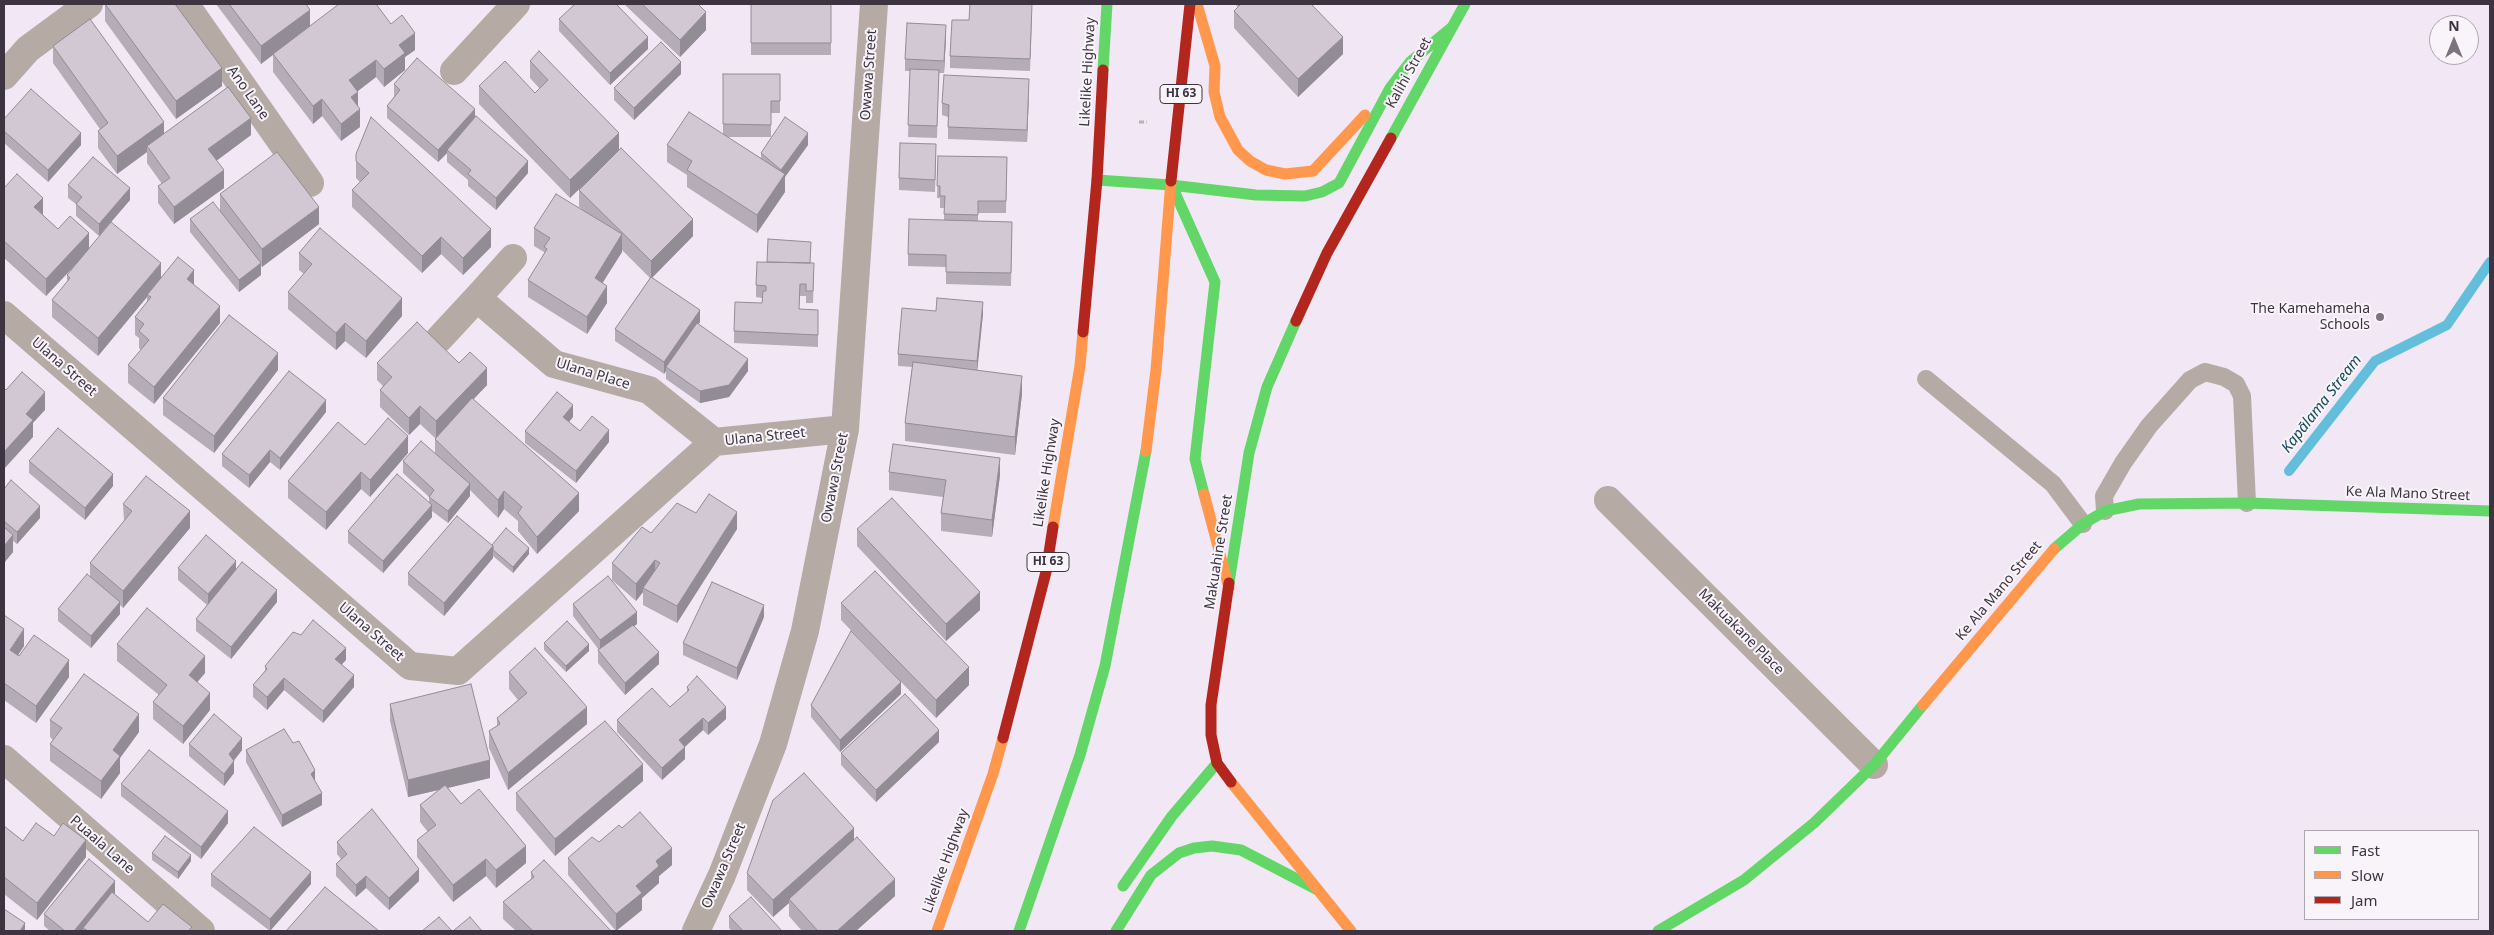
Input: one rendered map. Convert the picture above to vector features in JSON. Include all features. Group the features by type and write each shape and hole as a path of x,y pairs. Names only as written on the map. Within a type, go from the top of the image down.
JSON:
{"main road":[{"name":"Likelike Highway","path":"937,931 993,774 1046,572 1080,366 1097,180 1107,4"},
{"name":"HI 63","path":"1019,931 1077,765 1105,666 1142,471 1156,370 1171,185 1190,4"},
{"path":"1197,4 1215,66 1214,92 1220,117 1238,150 1250,161 1266,170 1285,174 1313,171 1390,88 1410,62 1451,28"},
{"name":"Kalihi Street","path":"1379,158 1465,4"},
{"path":"1097,180 1171,185 1232,194 1265,196 1305,196 1322,192 1339,184 1390,88"},
{"name":"Makuahine Street","path":"1351,931 1240,796 1217,763 1211,735 1211,705 1249,453 1266,387 1327,253 1379,158"},
{"path":"1171,185 1215,282 1195,459 1228,588"},
{"name":"Ke Ala Mano Street","path":"1658,931 1744,880 1814,824 1874,765 2049,553 2083,524 2105,511 2139,504 2247,503 2490,511"},
{"path":"1116,900 1124,884 1172,816 1217,763"},
{"path":"1116,931 1151,875 1180,853 1194,848 1212,846 1241,850 1316,889"}],"street":[{"path":"4,76 28,49 89,4"},
{"name":"Ano Lane","path":"186,4 310,183"},
{"path":"454,71 516,4"},
{"name":"Owawa Street","path":"696,931 722,875 773,744 805,631 844,429 874,4"},
{"path":"439,339 513,258"},
{"name":"Ulana Place","path":"477,298 554,364 649,390 714,442"},
{"name":"Ulana Street","path":"4,315 410,666 458,671 714,442 844,429"},
{"name":"Makuakane Place","path":"1608,500 1874,765"},
{"name":"Puaala Lane","path":"4,759 201,931"}],"lane":[{"path":"2105,511 2104,496 2123,463 2150,426 2190,380 2205,372 2224,377 2236,384 2242,396 2247,503"},
{"path":"1926,379 2053,484 2083,524"}],"building":[{"path":"105,4 175,4 222,68 176,101"},
{"path":"229,4 306,4 310,10 261,46"},
{"path":"339,4 376,4 391,24 402,15 415,33 399,45 405,53 384,69 376,60 349,80 358,92 351,97 360,109 341,124 322,99 313,106 273,54"},
{"path":"575,4 616,4 648,37 610,73 559,19"},
{"path":"642,4 698,4 706,12 680,40"},
{"path":"751,4 831,4 831,43 751,43"},
{"path":"970,4 1032,4 1030,59 950,56 952,20 969,20"},
{"path":"1241,4 1311,4 1343,37 1298,79 1234,11"},
{"path":"90,19 164,122 117,156 98,131 108,123 53,46"},
{"path":"907,23 946,25 944,61 905,59"},
{"path":"661,42 681,62 634,108 614,88"},
{"path":"539,51 619,133 570,180 479,86 505,61 535,93 548,80 530,61"},
{"path":"417,58 475,109 438,150 387,106 400,90 394,84"},
{"path":"910,69 939,70 937,126 908,125"},
{"path":"723,74 780,74 780,101 771,101 771,125 723,124"},
{"path":"944,75 1029,79 1027,130 948,127 949,105 942,103"},
{"path":"228,87 251,118 208,149 224,170 174,207 158,186 170,178 147,146"},
{"path":"31,89 81,133 48,170 4,131 4,119"},
{"path":"689,112 785,174 757,215 687,170 692,161 667,145"},
{"path":"476,116 528,161 496,198 468,174 471,170 447,150"},
{"path":"371,117 491,229 463,258 441,237 422,256 352,190 369,173 356,161 356,154"},
{"path":"785,117 808,133 781,170 761,153"},
{"path":"900,143 936,144 935,180 899,178"},
{"path":"621,148 693,219 651,261 579,190"},
{"path":"277,152 319,207 262,249 220,194"},
{"path":"938,156 1007,157 1006,201 978,201 978,215 944,214 945,196 940,196 940,186 937,186"},
{"path":"93,157 130,188 99,224 76,204 82,197 68,185"},
{"path":"17,174 43,198 34,207 58,229 70,216 89,233 46,279 4,241 4,188"},
{"path":"556,194 622,234 595,278 607,286 587,317 528,280 547,249 544,247 550,238 534,228"},
{"path":"213,202 261,263 239,280 190,219"},
{"path":"909,219 1012,222 1011,273 946,272 946,255 908,254"},
{"path":"111,222 161,263 98,338 52,300 70,278 67,275"},
{"path":"320,228 402,298 366,341 345,323 336,333 288,292 312,264 299,253"},
{"path":"768,239 811,242 810,263 767,262"},
{"path":"178,257 194,270 187,279 220,306 154,387 128,365 149,340 139,331 144,324 135,317 151,297 147,295"},
{"path":"757,262 814,263 813,291 806,291 806,284 800,284 799,309 818,310 818,335 734,331 735,302 762,303 763,291 766,291 766,286 756,285"},
{"path":"651,277 700,310 664,362 615,329"},
{"path":"937,298 983,302 977,361 898,354 902,308 936,311"},
{"path":"229,315 278,353 214,436 163,398"},
{"path":"417,322 459,363 470,352 487,368 436,421 420,406 409,418 380,390 392,377 377,363"},
{"path":"697,323 748,359 729,385 700,391 666,367"},
{"path":"913,362 1022,376 1015,437 905,423"},
{"path":"289,371 326,400 280,458 270,450 249,475 222,454"},
{"path":"22,372 45,392 26,414 33,420 4,452 4,388 6,390"},
{"path":"557,392 573,405 563,417 580,431 592,416 609,430 576,471 525,431"},
{"path":"472,398 579,493 537,537 518,513 522,507 504,491 498,500 435,439"},
{"path":"388,418 408,436 370,480 361,472 326,512 288,481 338,422 365,445"},
{"path":"58,428 113,474 85,508 29,461"},
{"path":"421,441 470,484 448,511 429,497 434,490 403,461"},
{"path":"893,444 1000,458 992,520 941,513 946,480 889,472"},
{"path":"397,474 432,505 383,561 348,531"},
{"path":"146,476 190,511 123,591 90,563 132,511 123,504"},
{"path":"11,480 40,506 17,532 4,521 4,489"},
{"path":"709,494 737,512 677,606 643,588 660,563 655,560 636,584 612,563 642,527 651,533 677,503 696,513"},
{"path":"892,498 980,592 946,624 857,529"},
{"path":"457,516 493,546 444,603 408,573"},
{"path":"4,527 13,535 4,546"},
{"path":"506,528 529,548 513,567 493,550 492,545"},
{"path":"206,535 236,561 208,594 178,568"},
{"path":"242,562 277,590 231,647 196,619"},
{"path":"875,571 969,667 936,700 841,603"},
{"path":"87,574 120,602 91,636 58,609"},
{"path":"608,576 637,612 600,640 573,604"},
{"path":"712,582 764,605 737,668 683,643"},
{"path":"147,608 205,656 189,675 210,693 183,726 153,702 167,685 117,644"},
{"path":"4,615 24,629 10,650 19,656 34,635 69,660 36,706 4,683"},
{"path":"313,620 346,648 335,659 354,675 323,711 284,678 267,697 253,685 267,669 265,666 293,632 301,635"},
{"path":"567,621 589,644 566,666 544,643"},
{"path":"633,625 659,652 625,683 598,650"},
{"path":"851,631 901,682 840,740 811,705"},
{"path":"535,648 587,707 508,773 489,731 500,724 497,718 527,693 509,672"},
{"path":"84,674 139,714 113,750 120,756 101,781 50,744 62,728 50,720"},
{"path":"697,676 726,707 708,723 703,718 679,740 685,747 662,768 617,720 652,688 670,707 689,690 687,687"},
{"path":"471,684 490,760 408,780 390,704"},
{"path":"905,694 939,730 876,790 841,753"},
{"path":"214,714 242,738 229,754 234,761 224,774 189,744"},
{"path":"605,721 643,764 555,839 516,793"},
{"path":"284,729 293,743 299,741 315,770 311,774 322,793 282,815 246,750"},
{"path":"149,750 228,811 201,847 121,784"},
{"path":"804,773 854,828 773,900 747,873 773,800"},
{"path":"445,785 461,804 479,789 526,846 496,870 486,859 453,885 417,840 436,825 420,805"},
{"path":"372,809 419,869 389,898 366,876 356,885 336,864 347,854 337,842"},
{"path":"640,812 672,848 656,861 659,866 636,886 642,893 616,914 568,858 592,837 599,842 619,825 622,828"},
{"path":"36,823 54,836 63,823 86,840 37,903 4,877 4,826 23,841"},
{"path":"254,827 311,872 270,919 211,874"},
{"path":"165,836 191,855 178,872 152,853"},
{"path":"857,837 895,879 837,931 818,931 789,899"},
{"path":"89,859 115,881 74,931 65,931 44,914"},
{"path":"544,860 611,931 533,931 503,902 534,877 531,872"},
{"path":"325,887 379,931 286,931"},
{"path":"112,892 148,922 163,904 192,927 188,931 88,931 83,928"},
{"path":"751,897 782,931 743,931 729,916"},
{"path":"4,909 25,923 20,931 4,931"},
{"path":"439,917 452,931 422,931"},
{"path":"470,917 482,931 453,931"}],"waterway":[{"name":"Kapālama Stream","path":"2289,471 2375,361 2447,325 2490,262"}],"traffic: fast":[{"path":"1103,70 1107,4"},
{"path":"1391,138 1465,4"},
{"path":"1097,180 1171,185 1256,195 1305,196 1322,192 1339,183 1390,88 1410,62 1451,28"},
{"path":"1172,186 1215,282 1195,459 1204,494"},
{"path":"1229,583 1249,453 1267,387 1296,321"},
{"path":"1019,931 1080,755 1105,666 1146,451"},
{"path":"2054,549 2083,524 2105,511 2139,504 2247,503 2490,511"},
{"path":"1658,931 1744,880 1814,823 1874,765 1923,705"},
{"path":"1123,886 1172,816 1217,763"},
{"path":"1116,931 1151,875 1179,853 1194,848 1212,846 1241,850 1316,889"}],"traffic: slow":[{"path":"1197,4 1215,66 1214,92 1220,117 1238,150 1250,161 1266,170 1285,174 1313,171 1365,115"},
{"path":"1146,451 1156,370 1171,181"},
{"path":"1053,527 1080,366 1083,332"},
{"path":"1204,494 1229,588"},
{"path":"1923,705 2054,549"},
{"path":"937,931 993,774 1003,738"},
{"path":"1231,782 1351,931"}],"traffic: jam":[{"path":"1171,181 1190,4"},
{"path":"1083,332 1097,180 1103,70"},
{"path":"1296,321 1327,253 1391,138"},
{"path":"1003,738 1046,572 1053,527"},
{"path":"1229,583 1211,705 1211,735 1217,763 1231,782"}],"place":[{"name":"The Kamehameha Schools","path":"2380,317"}]}
